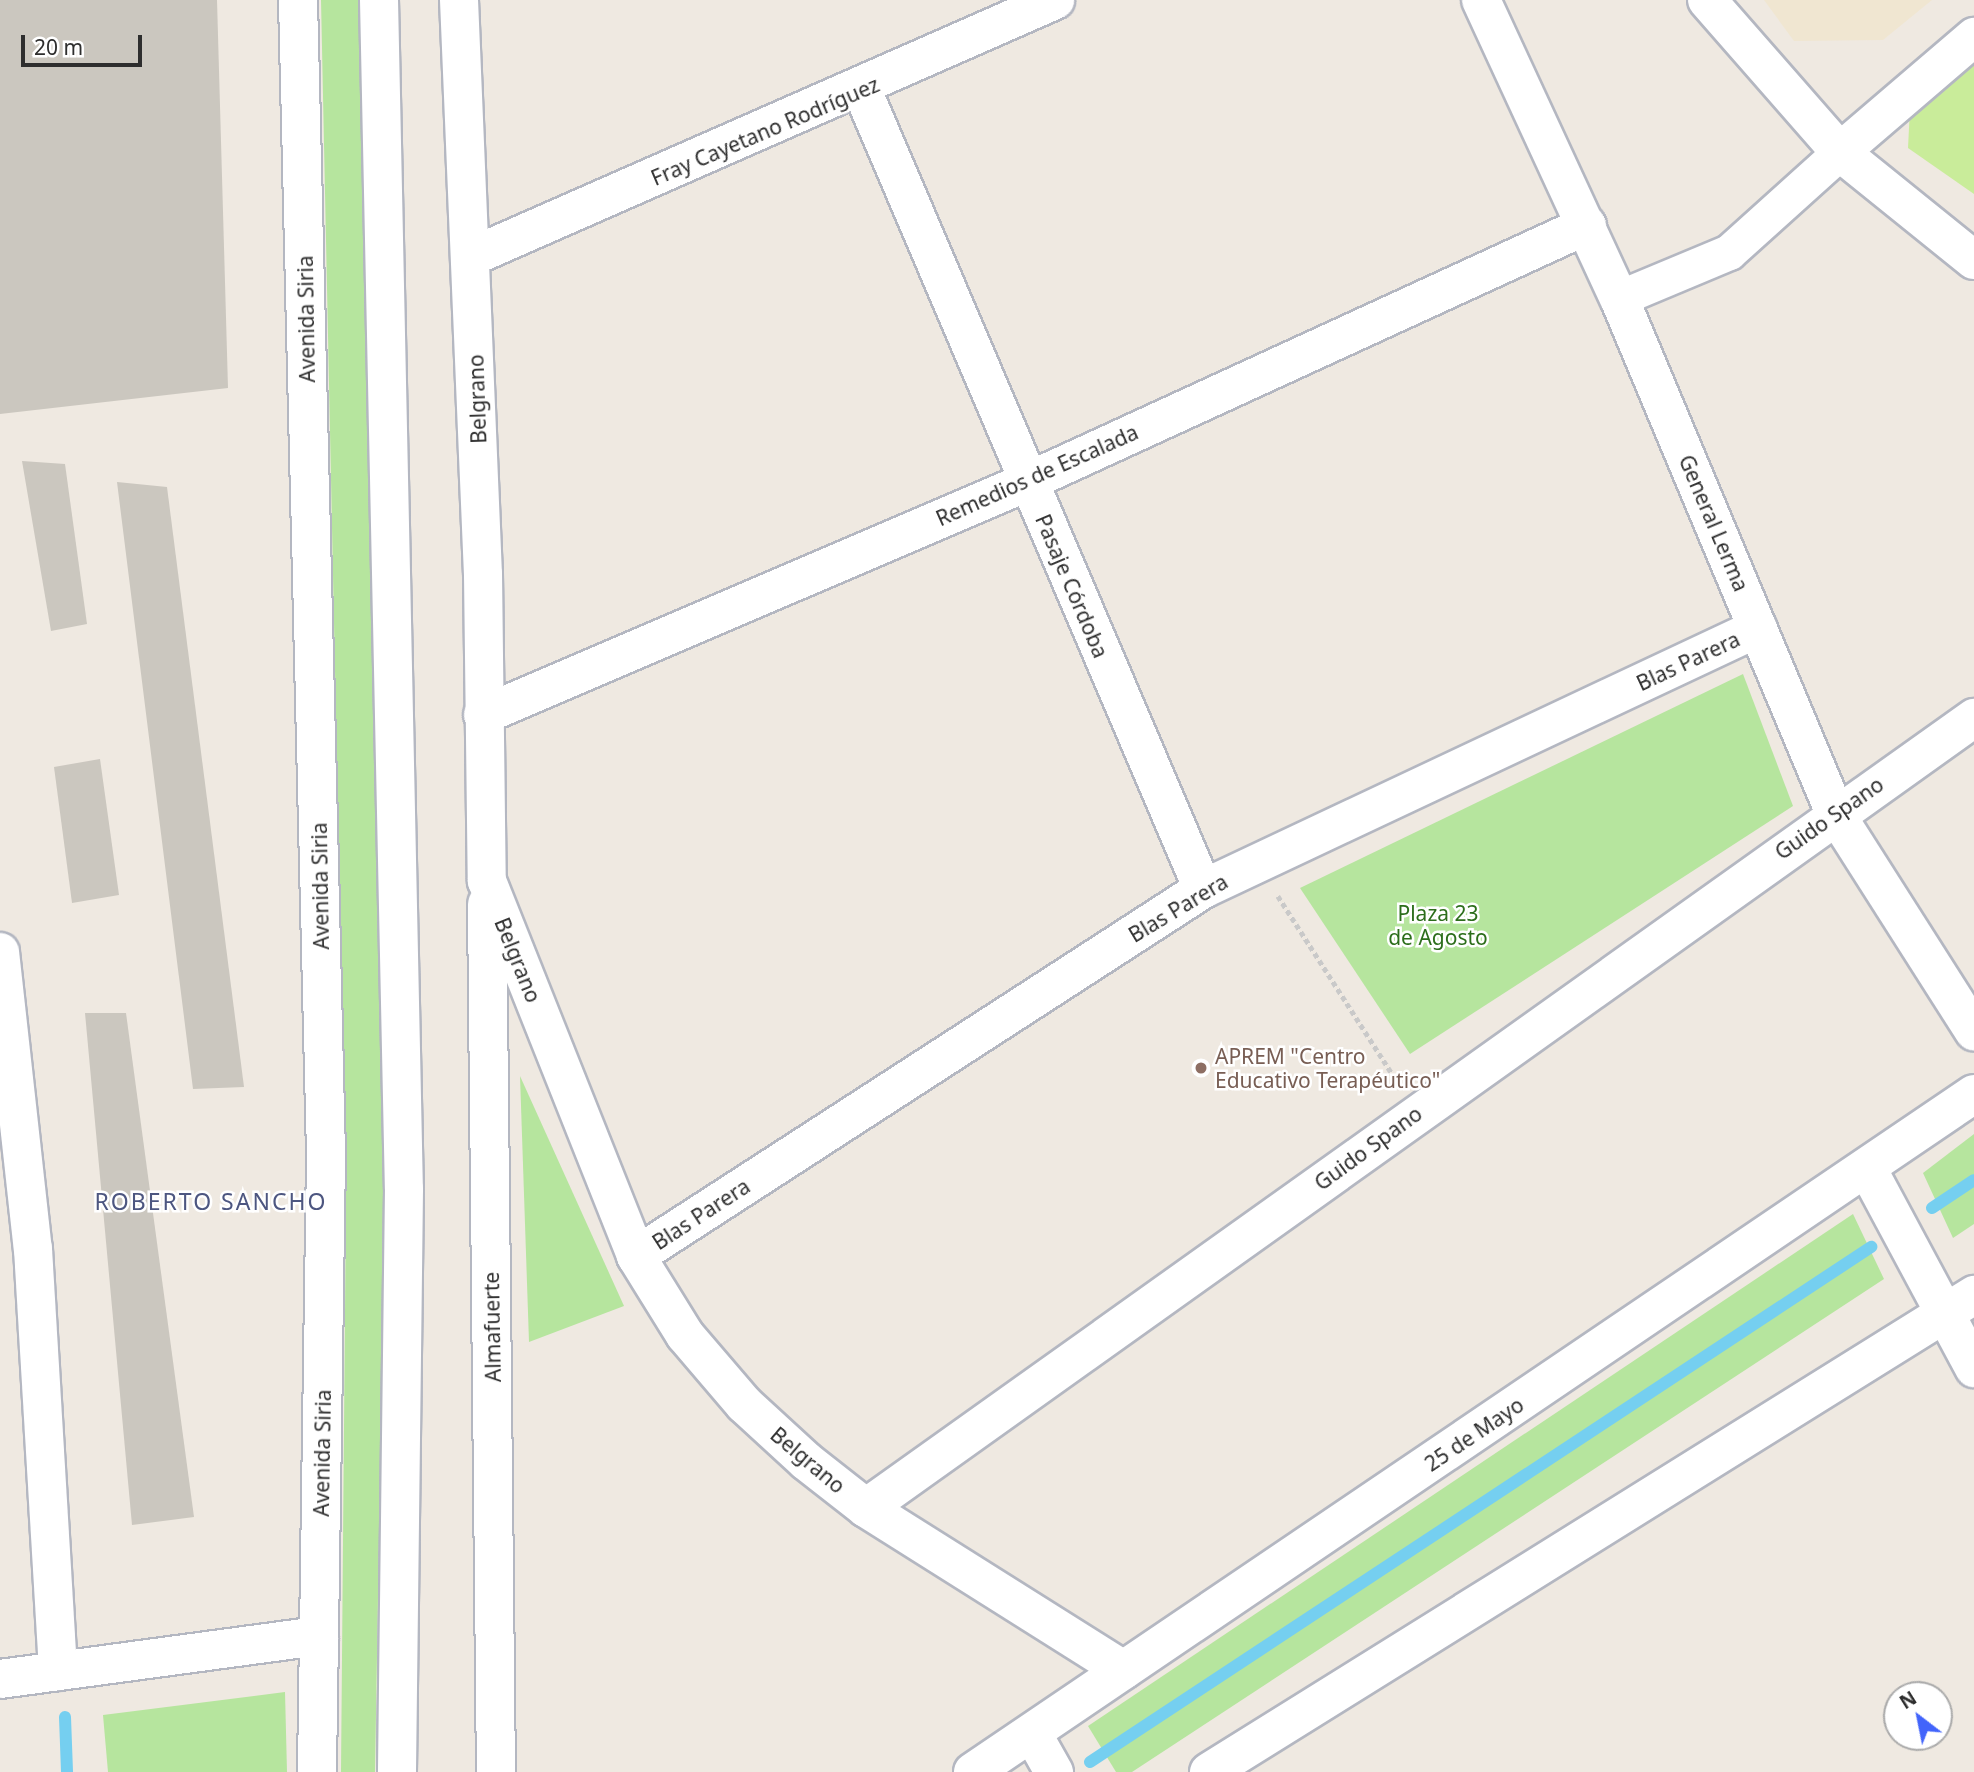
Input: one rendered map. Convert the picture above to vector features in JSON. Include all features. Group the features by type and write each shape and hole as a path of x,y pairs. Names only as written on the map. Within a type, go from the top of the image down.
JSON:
{"street":[{"name":"Avenida Siria","path":"298,0 326,1156 317,1772"},
{"path":"379,0 404,1189 397,1772"},
{"name":"Belgrano","path":"459,0 473,256 487,881 636,1256 685,1335 744,1404 866,1508 1123,1670"},
{"name":"Fray Cayetano Rodríguez","path":"473,256 862,90 1055,0"},
{"name":"General Lerma","path":"1481,0 1619,298 1835,813 1974,1031"},
{"path":"1707,0 1840,152 1974,260"},
{"path":"1619,298 1728,252 1974,37"},
{"name":"Pasaje Córdoba","path":"862,90 1027,482 1203,889"},
{"name":"Remedios de Escalada","path":"483,715 1027,482 1587,225"},
{"name":"Blas Parera","path":"636,1256 1203,889 1758,628"},
{"name":"Guido Spano","path":"866,1508 1835,813 1974,718"},
{"name":"Almafuerte","path":"487,881 496,1772"},
{"path":"0,952 33,1249 58,1671"},
{"name":"25 de Mayo","path":"973,1772 1045,1757 1123,1670 1868,1170 1974,1094"},
{"path":"1868,1170 1884,1208 1942,1316 1974,1368"},
{"path":"1209,1772 1974,1295"},
{"path":"0,1679 319,1636"}],"path":[{"path":"1257,864 1418,1113"}],"shaded area":[{"path":"1764,0 1932,0 1883,40 1794,41"}],"green space":[{"path":"321,0 360,0 385,1192 375,1772 341,1772 346,1198"},
{"path":"1974,59 1974,194 1908,148 1910,108"},
{"name":"Plaza 23 de Agosto","path":"1743,674 1793,806 1410,1054 1300,888"},
{"path":"520,1076 624,1306 529,1342"},
{"path":"1974,1134 1974,1224 1953,1238 1923,1173"},
{"path":"1853,1214 1884,1279 1132,1772 1116,1772 1088,1726"},
{"path":"285,1692 287,1772 108,1772 103,1715"}],"building":[{"path":"0,0 217,0 228,388 0,414"},
{"path":"22,461 65,464 87,624 51,631"},
{"path":"117,482 167,487 244,1087 193,1089"},
{"path":"100,759 119,895 72,903 54,767"},
{"path":"85,1013 126,1013 194,1517 132,1525"}],"waterway":[{"path":"1932,1208 1974,1180"},
{"path":"1090,1762 1871,1247"},
{"path":"65,1717 67,1772"}],"place":[{"name":"APREM \"Centro Educativo Terapéutico\"","path":"1201,1068"}],"district":[{"name":"ROBERTO SANCHO","path":"211,1201"}]}
